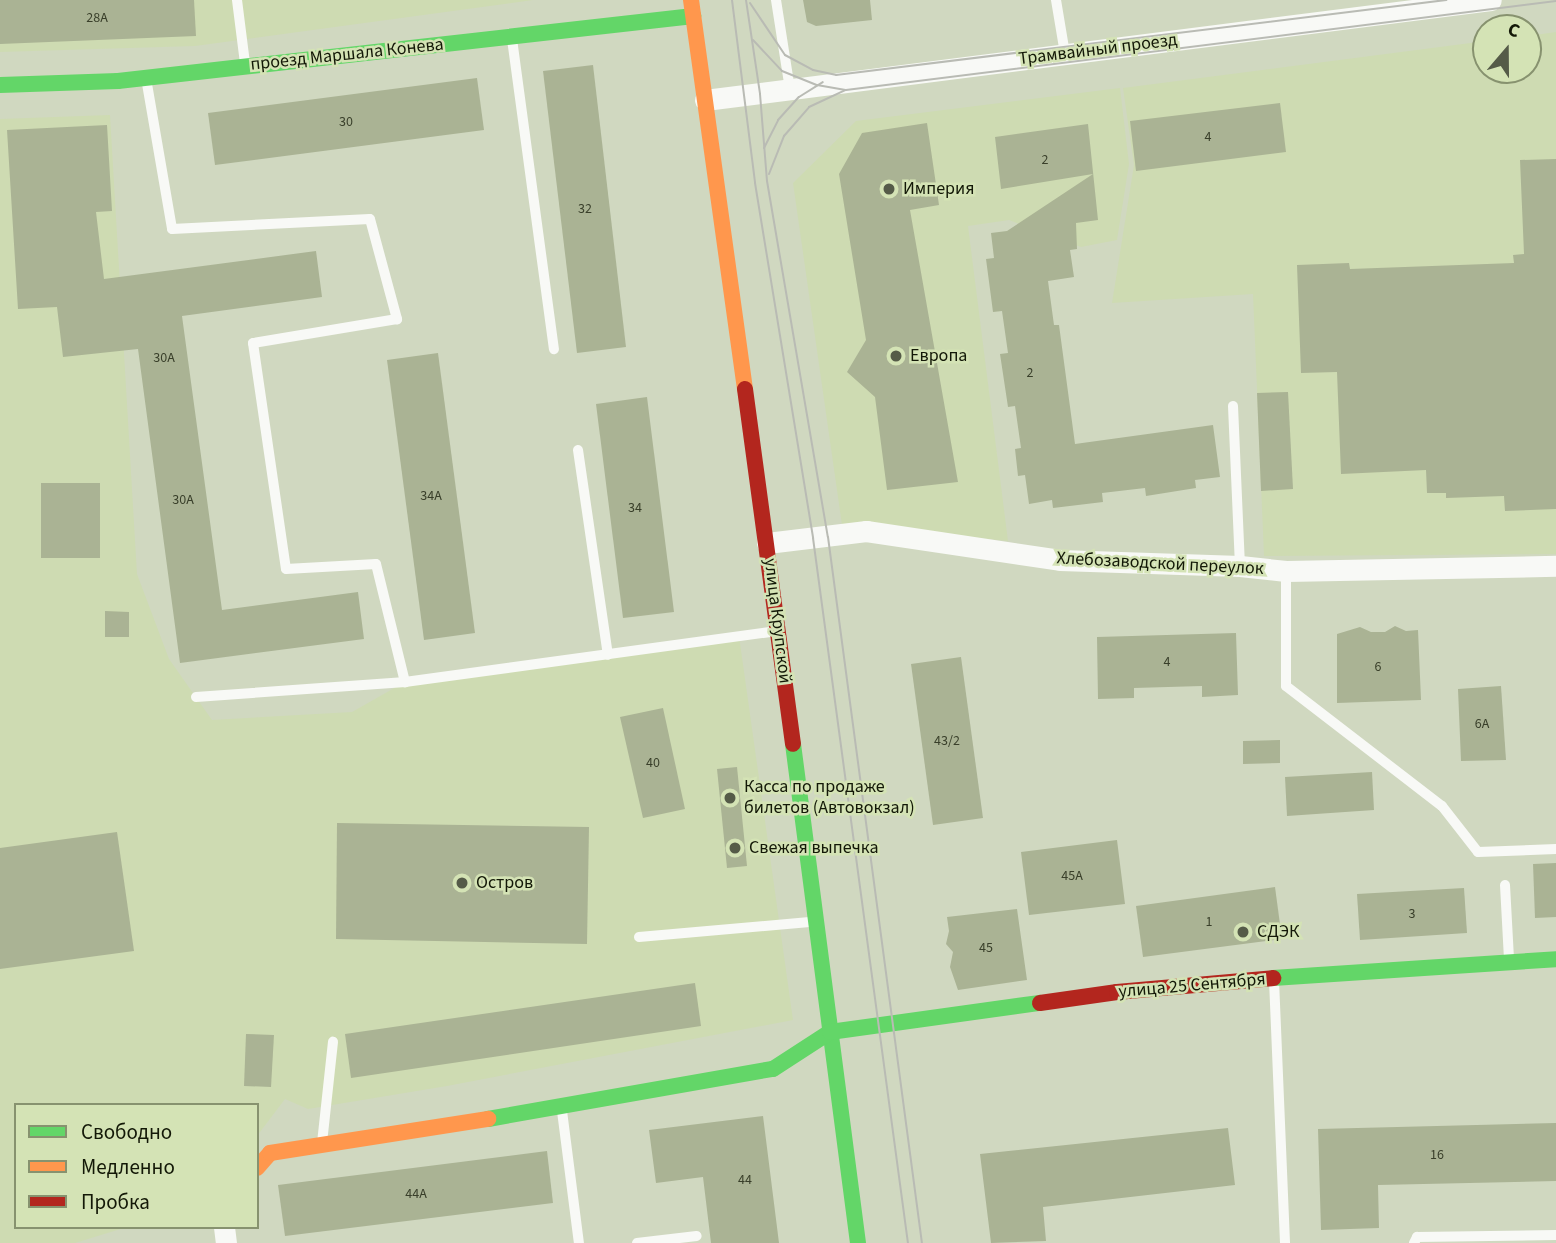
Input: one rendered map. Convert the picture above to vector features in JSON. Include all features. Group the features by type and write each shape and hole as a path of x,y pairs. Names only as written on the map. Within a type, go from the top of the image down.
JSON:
{"street":[{"name":"Трамвайный проезд","path":"705,100 1491,0"},
{"name":"проезд Маршала Конева","path":"0,85 146,78 246,67 512,37 692,8"},
{"name":"улица Крупской","path":"692,8 779,631 858,1243"},
{"name":"Хлебозаводской переулок","path":"767,543 866,531 1060,560 1240,566 1286,571 1556,566"},
{"name":"улица 25 Сентября","path":"830,1032 1118,992 1556,960"},
{"path":"259,1166 270,1153 561,1108 772,1069 830,1032"}],"lane":[{"path":"237,0 246,67"},
{"path":"776,0 790,89"},
{"path":"1056,0 1065,54"},
{"path":"512,37 554,349"},
{"path":"146,78 172,229 370,219 397,319 253,343 286,569 376,564 405,682"},
{"path":"1233,406 1240,566"},
{"path":"578,450 608,655"},
{"path":"1286,571 1286,686 1442,806 1478,852 1556,849"},
{"path":"196,697 405,682 779,631"},
{"path":"1505,885 1509,962"},
{"path":"639,937 815,922"},
{"path":"1274,979 1285,1243"},
{"path":"322,1145 333,1042"},
{"path":"561,1108 579,1243"},
{"path":"1413,1243 1417,1237 1556,1235"},
{"path":"637,1243 697,1236"}],"shaded area":[{"path":"0,0 533,0 195,46 0,52"},
{"path":"1556,32 1556,554 1264,556 1253,294 1112,303 1134,165 1123,88 1472,43 1472,84 1542,84 1542,34"},
{"path":"1120,88 1129,164 1117,240 1081,247 1009,220 968,226 1008,541 842,525 793,183 856,121"},
{"path":"110,115 137,574 169,659 212,720 352,712 405,682 739,636 793,1020 447,1086 308,1109 285,1099 259,1133 259,1103 14,1103 14,1229 120,1229 75,1243 0,1243 0,119"}],"building":[{"path":"0,0 194,0 196,36 0,44"},
{"path":"803,0 870,0 872,20 816,26 807,22"},
{"path":"593,65 626,347 577,353 543,71"},
{"path":"477,78 484,130 215,165 208,113"},
{"path":"1280,103 1286,152 1136,171 1130,121"},
{"name":"Европа","path":"927,123 939,205 910,210 958,482 887,490 875,397 847,372 866,340 839,174 862,133"},
{"path":"1088,124 1098,220 1076,223 1077,249 1070,250 1074,277 1048,281 1054,325 1059,325 1075,444 1213,425 1220,477 1195,480 1196,488 1146,496 1145,488 1102,493 1103,502 1053,508 1052,500 1029,504 1025,475 1018,476 1015,449 1021,448 1015,406 1008,407 1000,354 1008,353 1002,311 993,312 986,259 994,258 991,233 1007,231 1093,174 1001,189 995,137"},
{"path":"107,125 112,211 96,212 104,279 316,251 322,297 182,316 222,610 358,592 364,639 180,663 138,349 63,357 57,307 18,309 7,130"},
{"path":"1556,159 1556,509 1505,511 1504,496 1446,498 1446,493 1427,493 1426,470 1341,474 1337,372 1301,373 1297,265 1349,263 1350,269 1514,263 1513,255 1524,254 1520,160"},
{"path":"438,353 475,633 424,640 387,360"},
{"path":"1288,392 1293,489 1261,491 1257,393"},
{"path":"647,397 674,612 623,618 596,404"},
{"path":"41,483 100,483 100,558 41,558"},
{"path":"105,611 129,612 129,637 105,637"},
{"path":"1395,626 1406,631 1418,630 1421,700 1337,703 1337,634 1360,627 1371,632 1385,632"},
{"path":"1236,633 1238,695 1202,697 1202,686 1134,688 1134,698 1098,699 1097,637"},
{"path":"961,657 983,818 933,825 911,664"},
{"path":"1501,686 1506,760 1461,761 1458,689"},
{"path":"663,708 685,809 643,818 620,717"},
{"path":"1280,740 1280,763 1243,764 1243,741"},
{"name":"Касса по продаже билетов (Автовокзал)","path":"737,767 747,866 727,868 717,769"},
{"path":"1372,772 1374,810 1287,816 1285,777"},
{"name":"Остров","path":"337,823 589,827 587,944 336,939"},
{"path":"117,832 134,951 0,969 0,848"},
{"path":"1117,840 1125,904 1029,915 1021,852"},
{"path":"1556,863 1556,917 1535,918 1533,864"},
{"path":"1275,887 1282,939 1143,957 1136,906"},
{"path":"1464,888 1467,933 1360,940 1357,894"},
{"path":"1017,909 1027,980 958,990 950,967 953,952 946,944 949,931 947,917"},
{"path":"695,983 701,1026 351,1078 345,1034"},
{"path":"246,1034 274,1035 271,1087 244,1086"},
{"path":"763,1116 779,1243 711,1243 703,1177 656,1183 649,1130"},
{"path":"1556,1123 1556,1181 1378,1185 1379,1228 1321,1230 1318,1129"},
{"path":"1228,1128 1235,1185 1043,1207 1046,1241 991,1243 980,1154"},
{"path":"547,1151 553,1203 285,1236 278,1185"}],"tram line":[{"path":"732,0 755,183 813,538 908,1243"},
{"path":"746,0 760,94 767,181 828,537 922,1243"},
{"path":"750,3 785,55 813,70 836,75 1446,0"},
{"path":"753,40 782,71 817,85 846,90 1556,1"},
{"path":"764,148 778,120 799,97 823,82"},
{"path":"769,174 784,136 809,107 845,90"}],"traffic: fast":[{"path":"0,85 118,81 693,16"},
{"path":"793,744 858,1243"},
{"path":"1273,978 1556,959"},
{"path":"488,1119 773,1069 830,1032 1040,1003"}],"traffic: slow":[{"path":"691,0 745,389"},
{"path":"259,1166 270,1153 488,1119"}],"traffic: jam":[{"path":"745,389 793,744"},
{"path":"1040,1003 1117,992 1273,978"}],"place":[{"name":"Империя","path":"889,189"},
{"name":"Европа","path":"896,356"},
{"name":"Касса по продаже билетов (Автовокзал)","path":"730,798"},
{"name":"Свежая выпечка","path":"735,848"},
{"name":"Остров","path":"462,883"},
{"name":"СДЭК","path":"1243,932"}]}
